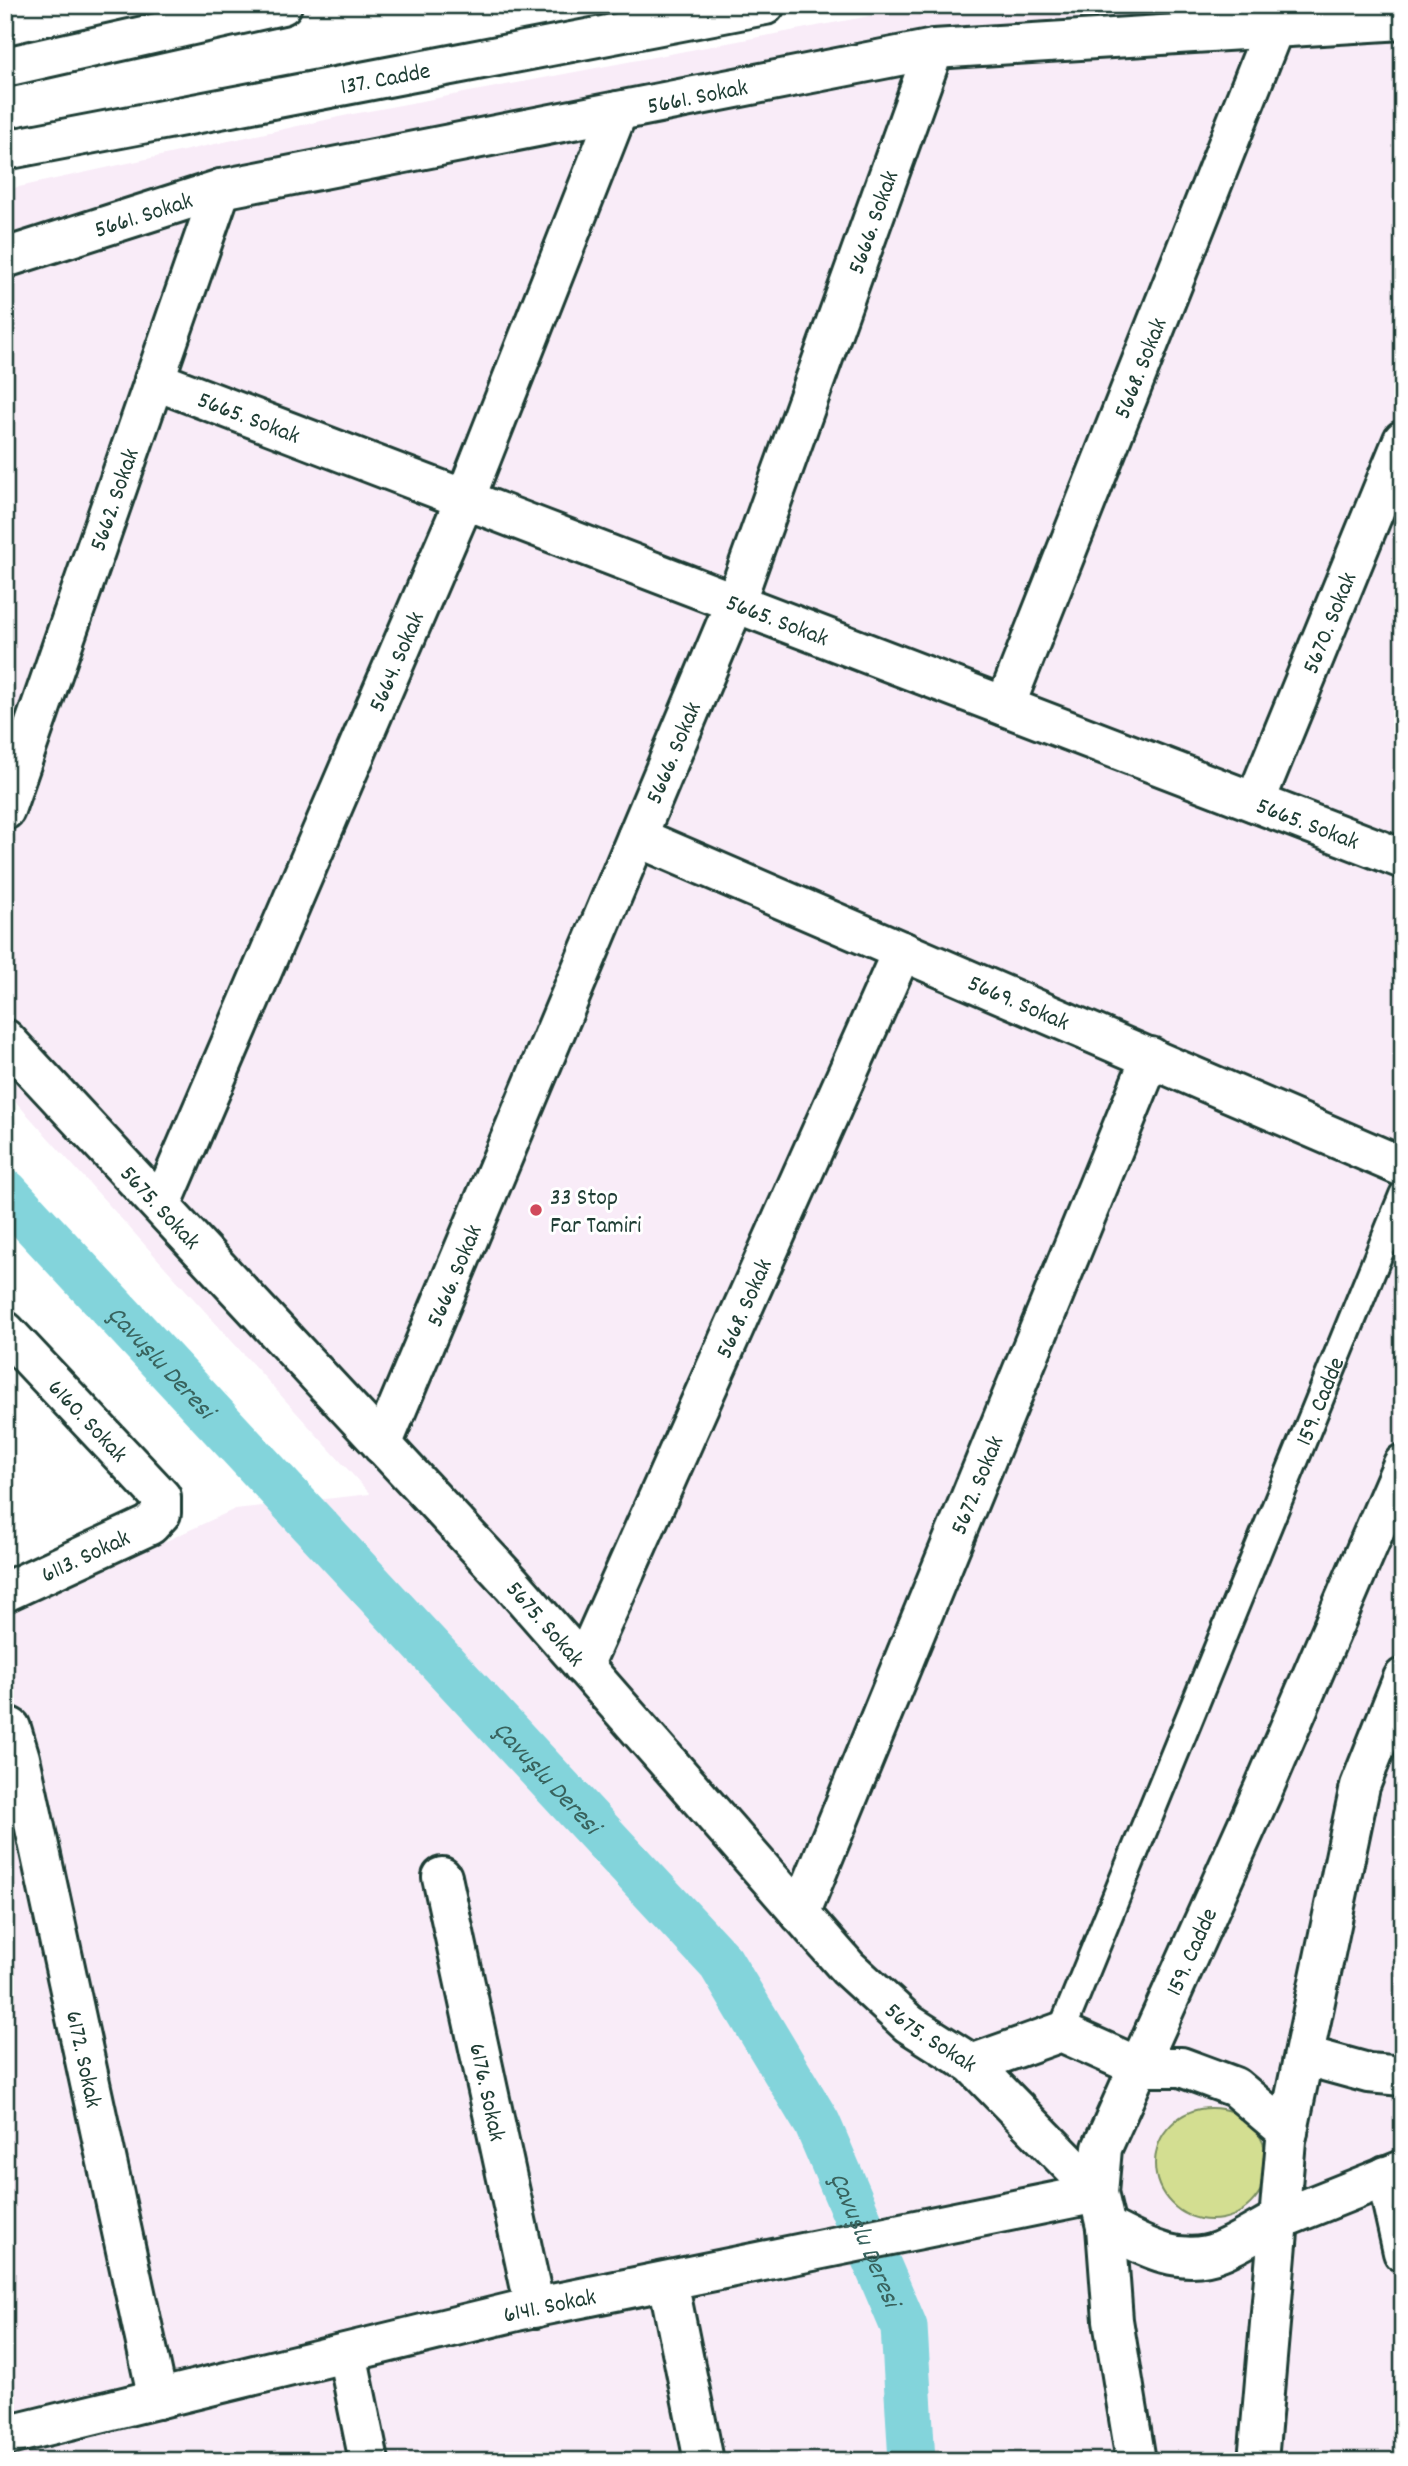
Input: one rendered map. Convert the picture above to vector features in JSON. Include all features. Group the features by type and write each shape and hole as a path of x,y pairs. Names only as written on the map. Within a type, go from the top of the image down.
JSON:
{"street":[{"path":"5,67 282,5"},
{"name":"137. Cadde","path":"5,150 765,5"},
{"name":"5661. Sokak","path":"5,258 221,189 934,49 1403,20"},
{"name":"5668. Sokak","path":"1005,706 1274,28"},
{"name":"5666. Sokak","path":"382,1446 735,603 934,49"},
{"name":"5664. Sokak","path":"160,1206 465,499 618,111"},
{"name":"5662. Sokak","path":"5,810 221,189"},
{"name":"5665. Sokak","path":"154,380 1403,859"},
{"name":"5670. Sokak","path":"1255,802 1403,440"},
{"name":"5669. Sokak","path":"637,838 1403,1167"},
{"name":"5668. Sokak","path":"583,1666 902,951"},
{"name":"5675. Sokak","path":"5,1039 512,1584 848,1968 909,2024 971,2064 1102,2210"},
{"name":"5672. Sokak","path":"800,1914 1151,1057"},
{"name":"6160. Sokak","path":"5,1331 161,1497 161,1513"},
{"name":"159. Cadde","path":"1136,2461 1113,2320 1102,2210 1102,2148 1263,1790 1403,1464"},
{"name":"6113. Sokak","path":"5,1592 150,1525 161,1513"},
{"path":"1258,2461 1288,2132 1306,2056 1360,1786 1403,1678"},
{"name":"6172. Sokak","path":"5,1725 10,1728 20,1758 158,2399"},
{"name":"6176. Sokak","path":"442,1877 535,2308"},
{"path":"971,2064 1061,2032 1139,2067 1181,2067 1236,2087 1288,2132"},
{"path":"1306,2056 1368,2073 1403,2076"},
{"path":"1102,2210 1145,2247 1184,2258 1219,2252 1278,2220 1394,2173 1403,2252"},
{"name":"6141. Sokak","path":"21,2442 158,2399 535,2308 958,2222 1102,2210"},
{"path":"667,2281 704,2461"},
{"path":"347,2353 369,2461"}],"lane":[{"name":"159. Cadde","path":"1061,2032 1403,1195"}],"shaded area":[{"path":"988,5 1403,5 1403,2461 5,2461 5,1616 235,1509 370,1494 5,1090 5,190 348,115 880,14"}],"green space":[{"path":"1211,2108 1233,2112 1251,2124 1263,2142 1267,2164 1263,2186 1251,2204 1233,2216 1211,2220 1189,2216 1171,2204 1159,2186 1155,2164 1159,2142 1171,2124 1189,2112"}],"waterway":[{"name":"Çavuşlu Deresi","path":"5,1192 721,1963 817,2123 904,2327 912,2461"}],"place":[{"name":"33 Stop Far Tamiri","path":"536,1210"}]}
